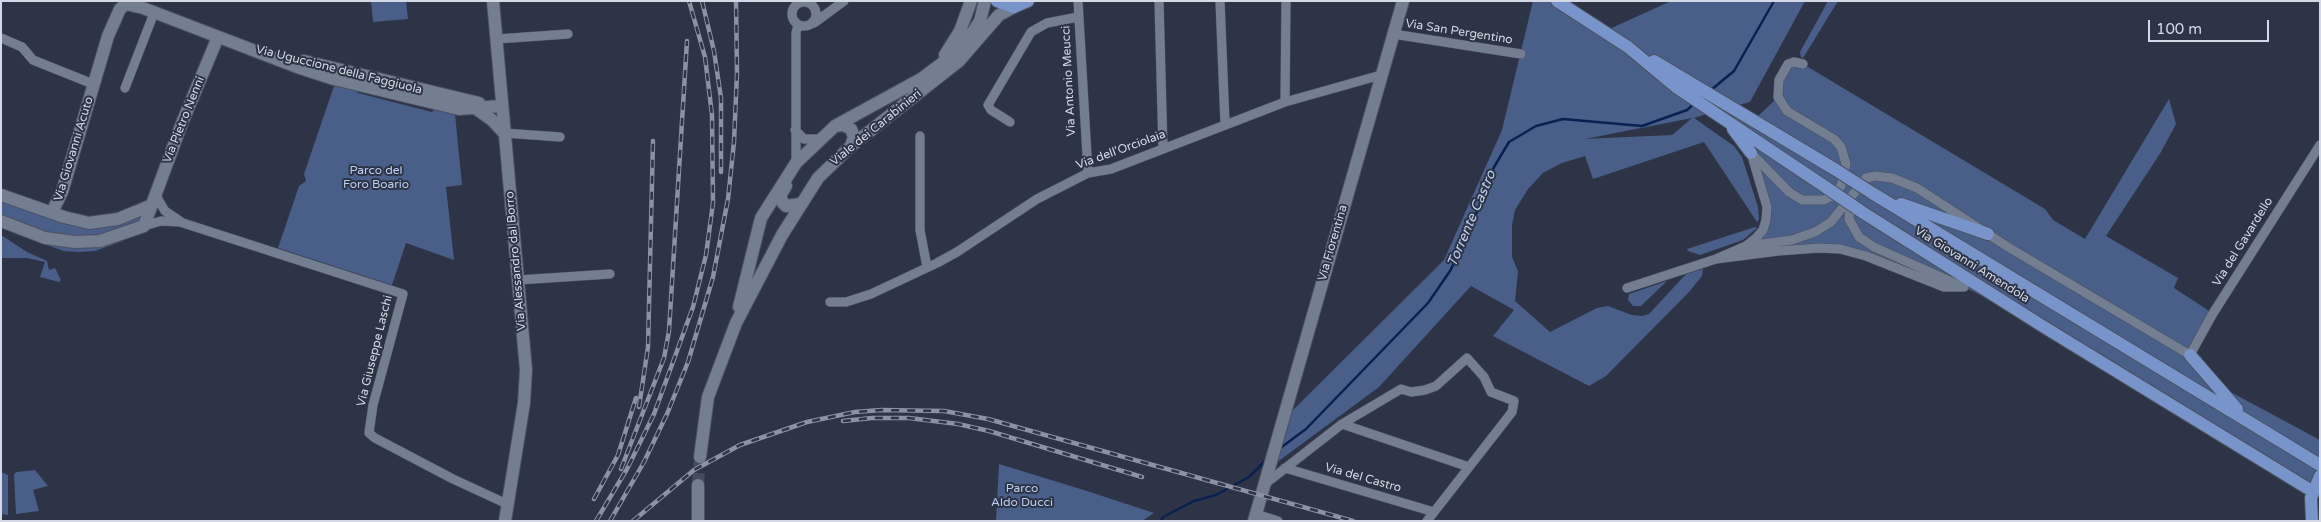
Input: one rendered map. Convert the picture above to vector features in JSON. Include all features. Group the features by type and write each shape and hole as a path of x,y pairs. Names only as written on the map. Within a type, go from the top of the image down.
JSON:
{"main road":[{"name":"Via Alessandro dal Borro","path":"493,1 526,370 524,403 504,521"},
{"name":"Viale dei Carabinieri","path":"925,76 950,48 972,1"},
{"name":"Viale dei Carabinieri","path":"700,457 708,397 736,323 761,218 794,165 835,126 925,76 946,61 973,32 980,21 985,1"},
{"path":"997,1 1014,7 1028,1"},
{"name":"Via Fiorentina","path":"1255,518 1286,403 1403,1"},
{"name":"Via Giovanni Amendola","path":"1557,1 1679,82 1727,121 1862,212 2044,327 2312,491"},
{"name":"Via Giovanni Acuto","path":"52,212 62,192 93,84 114,20 126,3 147,7 218,37"},
{"name":"Viale dei Carabinieri","path":"736,323 800,204 818,178 851,146 959,61 999,15 1014,7"},
{"name":"Via Uguccione della Faggiuola","path":"218,37 334,79 449,108 501,106"},
{"name":"Via Pietro Nenni","path":"144,226 218,37"},
{"name":"Via Giovanni Amendola","path":"1679,82 1734,109 2320,465"},
{"path":"500,90 480,107 504,133"},
{"path":"1727,121 1751,153"},
{"path":"835,126 843,125 851,129 854,136 851,146"},
{"path":"794,165 792,175 782,191 781,200 786,206 800,204"},
{"path":"1875,194 1988,234"},
{"path":"1,195 89,223 118,219 154,199"},
{"path":"1,221 45,238 76,242 100,241 144,226"},
{"path":"1964,287 2044,327"},
{"path":"2190,355 2245,418"},
{"path":"2312,521 2310,506 2312,491 2320,476"},
{"path":"698,486 700,517"}],"street":[{"path":"813,23 817,16 815,8 809,3 802,2 795,6 792,13 793,20 798,25 806,26 813,23 844,1"},
{"name":"Via Antonio Meucci","path":"1078,1 1088,173"},
{"path":"1159,1 1163,148"},
{"path":"1220,1 1225,123"},
{"path":"1285,102 1286,1"},
{"path":"125,88 147,7"},
{"name":"Via Antonio Meucci","path":"1010,122 990,110 988,105 1031,32 1047,23 1078,17"},
{"path":"794,165 796,33 798,25"},
{"path":"497,39 568,34"},
{"name":"Via San Pergentino","path":"1393,34 1520,54"},
{"name":"Via Giovanni Acuto","path":"1,38 22,47 33,60 93,84"},
{"path":"1751,153 1789,192 1802,200 1814,202 1824,200 1834,195 1841,186 1846,164 1841,147 1834,139 1788,110 1778,97 1779,80 1788,64 1794,62 1803,64"},
{"name":"Via dell'Orciolaia","path":"830,302 846,302 871,294 957,252 1037,199 1088,173 1111,169 1225,123 1285,102 1381,75"},
{"path":"795,130 804,139 820,139"},
{"path":"504,133 560,137"},
{"path":"920,136 920,230 927,267"},
{"name":"Via del Gavardello","path":"2190,355 2212,314 2320,144"},
{"path":"1746,246 1763,230 1767,207 1751,153"},
{"path":"1627,288 1716,259 1746,246 1792,240 1815,232 1832,222 1862,182 1871,176 1892,178 1917,188 2008,247 2190,355"},
{"path":"1851,197 1849,219 1859,237 1874,247 1964,287"},
{"name":"Via Giuseppe Laschi","path":"154,199 165,211 180,222"},
{"name":"Via Giuseppe Laschi","path":"144,226 161,221 180,222 403,294 373,405 369,432 375,438 453,479 507,504"},
{"path":"1716,259 1778,251 1819,248 1840,249 1866,256 1944,286 1964,287"},
{"path":"518,280 610,274"},
{"path":"1264,484 1342,424 1401,389 1411,392 1436,386 1467,358 1484,377 1491,392 1514,401 1512,412 1427,521"},
{"path":"1342,424 1469,467"},
{"name":"Via del Castro","path":"1285,468 1434,512"},
{"path":"1255,518 1278,521"}],"green space":[{"path":"371,1 406,1 408,19 373,22"},
{"path":"1533,1 1557,1 1605,31 1671,1 1805,1 1750,102 1732,107 1754,120 1778,97 1788,64 1803,64 2045,209 2053,220 2085,239 2169,99 2176,124 2161,152 2106,236 2178,278 2174,288 2217,316 2196,351 2225,389 2320,440 2320,476 2312,491 2044,327 1964,287 1840,249 1716,259 1746,246 1766,220 1751,153 1713,112 1694,118 1734,146 1742,157 1758,207 1759,219 1757,222 1704,142 1593,179 1585,156 1562,163 1543,173 1528,189 1515,210 1512,225 1512,257 1518,271 1515,301 1550,332 1597,308 1608,306 1632,315 1642,316 1649,314 1686,274 1703,269 1702,276 1689,292 1606,376 1589,386 1493,336 1514,310 1471,286 1379,387 1276,463 1291,412 1444,260 1502,130","holes":["1692,118 1672,135 1585,139"]},
{"path":"1828,1 1838,1 1803,58 1800,52"},
{"name":"Parco del Foro Boario","path":"335,83 355,89 358,93 432,112 435,109 455,114 462,185 446,187 454,260 406,243 392,285 278,248 299,186 306,181 304,174"},
{"path":"1,198 79,224 144,208 138,225 120,231 123,241 95,251 78,252 64,251 38,242 1,216"},
{"path":"1755,227 1757,228 1743,240 1700,255 1687,249"},
{"path":"1,235 27,252 47,261 49,270 55,268 61,280 59,282 40,277 45,262 27,258 1,258"},
{"path":"1667,281 1641,306 1633,306 1628,300 1629,294"},
{"name":"Parco Aldo Ducci","path":"999,464 1154,513 1142,521 996,521"},
{"path":"35,470 48,486 33,490 39,511 16,514 14,474"},
{"path":"1,472 8,475 8,515 1,514"}],"waterway":[{"name":"Torrente Castro","path":"1711,90 1734,71 1774,1"},
{"name":"Torrente Castro","path":"1279,449 1306,429 1428,303 1450,271 1466,240 1494,167 1509,142 1536,126 1563,119 1642,126 1687,110 1695,103"},
{"name":"Torrente Castro","path":"1161,521 1163,517 1194,501 1216,495 1249,477 1267,459"}],"tunnel":[{"path":"698,485 700,457"}],"railway":[{"path":"596,521 627,469 654,414 693,307 706,255 713,203 712,115 705,57 689,1"},
{"path":"702,1 714,51 721,98 721,172"},
{"path":"610,521 644,462 667,414 688,362 713,277 728,199 734,142 737,73 736,1"},
{"path":"621,469 664,358 669,331 687,41"},
{"path":"639,407 648,347 653,141"},
{"path":"594,499 618,455 636,398"},
{"path":"633,521 694,470 740,445 807,422 855,412 881,410 944,411 988,419 1353,521"},
{"path":"843,421 872,418 909,418 958,424 989,431 1142,477"}]}
